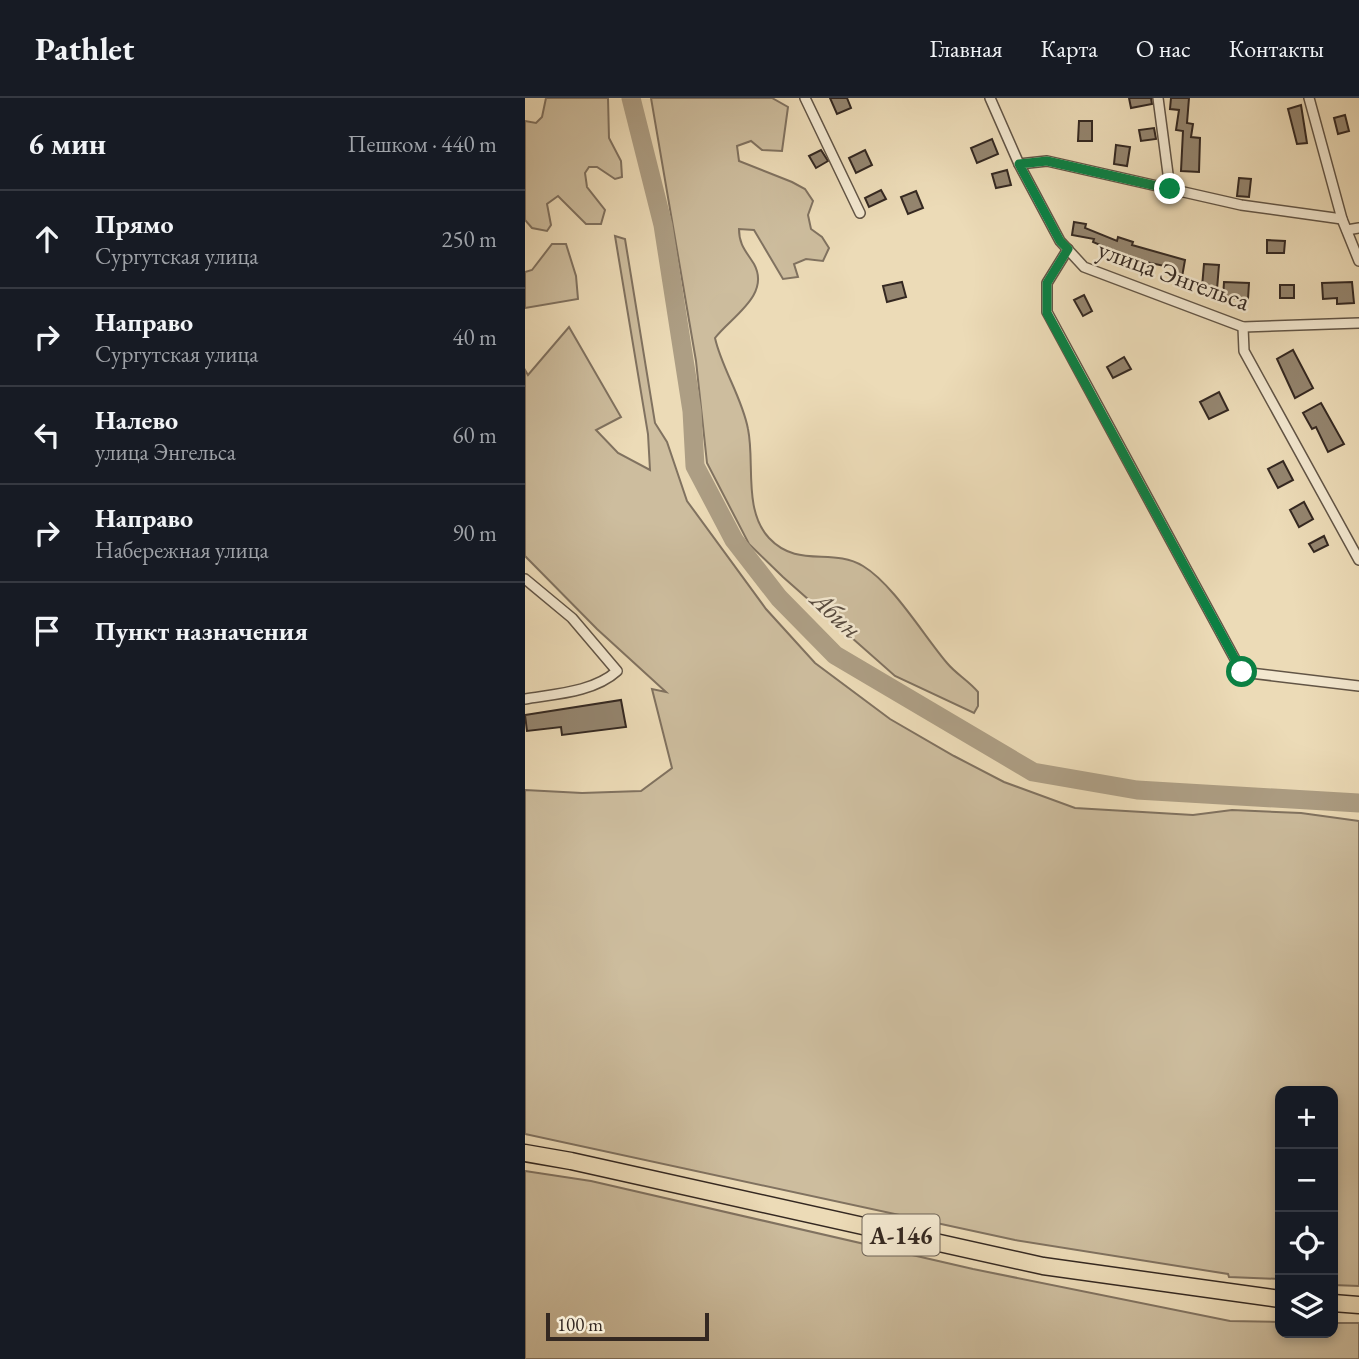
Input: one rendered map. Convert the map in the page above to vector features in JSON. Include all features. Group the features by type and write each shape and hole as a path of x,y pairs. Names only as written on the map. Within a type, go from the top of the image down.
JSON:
{"highway":[{"name":"А-146","path":"525,1153 1043,1266 1275,1298"},
{"path":"1338,1303 1359,1305"}],"street":[{"path":"805,98 860,214"},
{"name":"улица Энгельса","path":"990,98 1019,164 1060,241 1084,267 1243,327 1359,323"},
{"path":"1158,98 1170,189"},
{"path":"1309,98 1342,219 1359,261"},
{"path":"1019,164 1047,161 1241,205 1342,219"},
{"path":"1347,230 1359,228"},
{"path":"1068,249 1047,283 1047,313 1242,672 1359,686"},
{"path":"1243,327 1244,351 1359,560"},
{"path":"525,579 572,618 604,652 617,671 605,682 525,699"}],"shaded area":[{"path":"546,98 608,98 609,138 621,161 622,177 615,179 597,167 589,167 585,173 587,187 605,210 601,224 586,224 558,196 547,204 551,225 547,231 532,228 525,220 525,121 536,123 542,117"},
{"path":"651,98 772,98 788,107 782,151 762,150 751,141 737,146 739,161 805,189 813,201 808,215 811,229 822,237 829,248 823,261 806,259 794,264 798,277 783,279 754,230 739,229 742,244 758,275 757,286 747,305 715,338 748,429 751,485 756,514 769,538 780,547 792,553 851,561 874,574 897,597 954,671 978,692 978,706 974,713 895,676 749,544 707,463 696,361"},
{"path":"615,236 625,239 655,423 667,442 687,501 766,609 815,663 890,719 954,756 1004,782 1075,808 1193,815 1232,810 1301,813 1359,821 1359,1286 1338,1285 1338,1086 1275,1086 1275,1279 1229,1277 1228,1274 1015,1240 525,1134 525,790 582,793 641,791 672,768 652,689 666,692 597,629 525,556 525,370 528,375 569,327 621,417 596,430 618,453 650,470 648,434"},
{"path":"552,244 566,244 576,276 578,299 525,308 525,272 532,270"},
{"path":"525,1171 591,1181 973,1269 1230,1321 1275,1322 1275,1338 1338,1338 1338,1323 1359,1323 1359,1359 525,1359"}],"building":[{"path":"830,98 847,98 851,108 837,114"},
{"path":"1129,98 1151,98 1152,104 1131,108"},
{"path":"1171,98 1189,98 1187,123 1193,124 1191,137 1200,138 1199,172 1181,171 1183,131 1176,130 1179,110 1170,109"},
{"path":"1301,105 1307,143 1297,144 1288,109"},
{"path":"1345,115 1349,131 1338,134 1334,118"},
{"path":"1079,121 1092,121 1092,141 1078,141"},
{"path":"1154,128 1156,139 1141,141 1139,130"},
{"path":"992,139 998,154 977,163 971,148"},
{"path":"1116,145 1130,147 1127,166 1114,164"},
{"path":"821,150 828,161 816,168 809,156"},
{"path":"865,150 872,165 856,173 849,158"},
{"path":"1007,170 1011,185 996,188 992,174"},
{"path":"1239,178 1251,179 1249,197 1237,196"},
{"path":"881,190 886,199 869,207 865,198"},
{"path":"916,191 923,208 908,214 901,197"},
{"path":"1074,222 1086,224 1085,228 1117,241 1118,237 1133,242 1132,245 1185,260 1182,277 1173,275 1174,268 1113,255 1114,251 1093,242 1094,239 1072,235"},
{"path":"1267,240 1285,241 1284,253 1267,253"},
{"path":"1204,264 1219,265 1217,289 1202,287"},
{"path":"902,282 906,297 887,302 883,286"},
{"path":"1224,282 1249,283 1248,299 1223,298"},
{"path":"1352,282 1354,303 1337,304 1337,298 1323,299 1322,283"},
{"path":"1280,285 1294,285 1294,298 1280,298"},
{"path":"1084,295 1092,311 1083,316 1074,300"},
{"path":"1293,350 1313,388 1295,398 1277,359"},
{"path":"1124,357 1131,369 1113,378 1107,367"},
{"path":"1219,392 1228,410 1209,419 1200,402"},
{"path":"1321,403 1344,444 1328,452 1316,427 1312,429 1303,413"},
{"path":"1283,461 1293,480 1278,488 1268,469"},
{"path":"1304,502 1313,519 1299,527 1290,510"},
{"path":"1324,536 1328,545 1314,552 1309,544"},
{"path":"621,700 626,727 562,735 561,727 527,731 525,715"}],"waterway":[{"name":"Абин","path":"631,98 663,225 692,411 695,466 734,540 779,598 835,655 1033,772 1137,790 1359,803"}],"route":[{"path":"1170,189 1047,161 1019,164 1060,241 1068,249 1047,283 1047,313 1242,672"}]}
